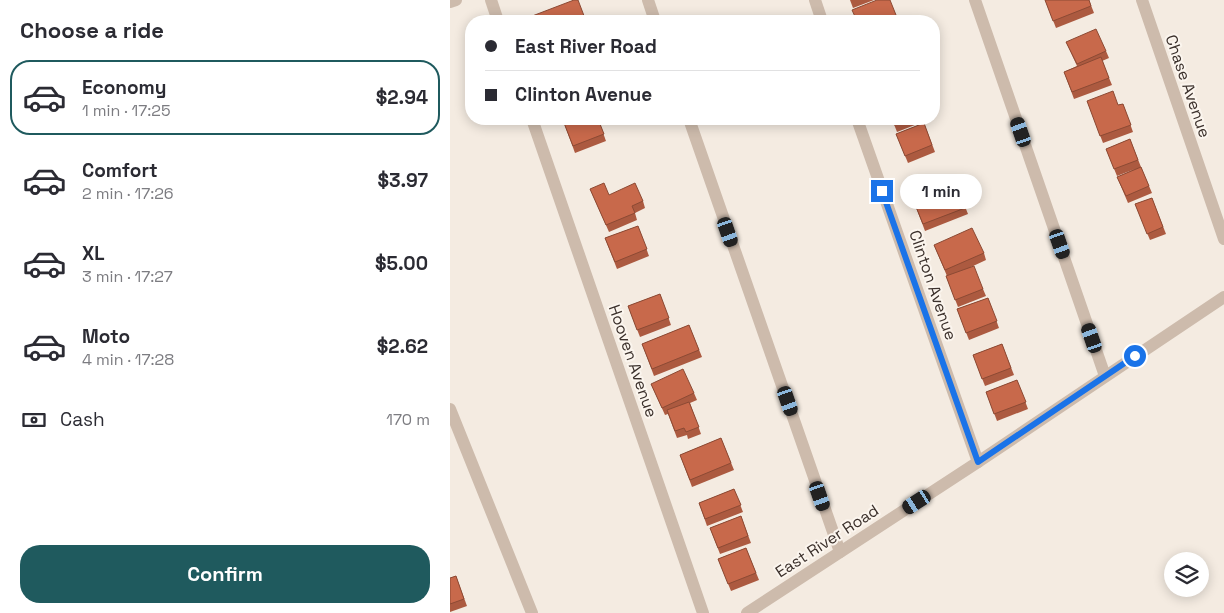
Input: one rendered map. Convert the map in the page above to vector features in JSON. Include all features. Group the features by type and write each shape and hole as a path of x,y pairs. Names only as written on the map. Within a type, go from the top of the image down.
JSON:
{"street":[{"path":"450,2 456,0"},
{"path":"490,0 496,15"},
{"path":"648,0 653,15"},
{"path":"815,0 820,15"},
{"path":"975,0 1105,376"},
{"name":"Chase Avenue","path":"1142,0 1224,239"},
{"name":"Hooven Avenue","path":"534,125 703,613"},
{"path":"691,125 840,552"},
{"name":"Clinton Avenue","path":"859,125 978,462"},
{"name":"East River Road","path":"747,613 978,462 1224,297"},
{"path":"450,409 532,613"}],"building":[{"path":"578,0 584,15 535,15"},
{"path":"877,0 890,0 896,15 854,15 852,10"},
{"path":"1045,0 1089,0 1091,6 1053,21"},
{"path":"1096,29 1106,51 1077,64 1066,42"},
{"path":"1101,57 1109,78 1072,92 1064,72"},
{"path":"1113,91 1118,105 1123,104 1131,125 1100,136 1087,101"},
{"path":"565,125 600,125 604,134 573,146"},
{"path":"919,125 925,125 932,145 905,156 896,134"},
{"path":"1130,139 1138,160 1114,169 1106,149"},
{"path":"1141,167 1149,186 1126,196 1117,177"},
{"path":"604,183 609,195 635,183 643,201 632,206 635,213 606,225 590,189"},
{"path":"957,186 965,208 923,224 914,202"},
{"path":"1152,198 1163,227 1147,234 1135,204"},
{"path":"638,226 647,249 615,262 605,238"},
{"path":"972,228 984,253 945,270 934,245"},
{"path":"974,266 983,289 955,300 946,276"},
{"path":"660,294 669,318 637,330 628,306"},
{"path":"988,298 997,321 966,333 957,309"},
{"path":"689,325 699,350 652,369 642,344"},
{"path":"1002,344 1011,368 982,379 973,355"},
{"path":"683,369 694,393 662,408 651,384"},
{"path":"1017,380 1026,402 994,414 986,392"},
{"path":"689,402 699,427 686,432 684,428 675,431 667,410"},
{"path":"721,438 731,463 690,480 680,455"},
{"path":"734,489 741,505 705,519 699,503"},
{"path":"741,516 748,536 718,548 710,528"},
{"path":"746,548 756,573 728,584 718,559"},
{"path":"456,576 464,599 450,604 450,578"}],"route":[{"path":"882,191 978,462 1135,356"}]}
